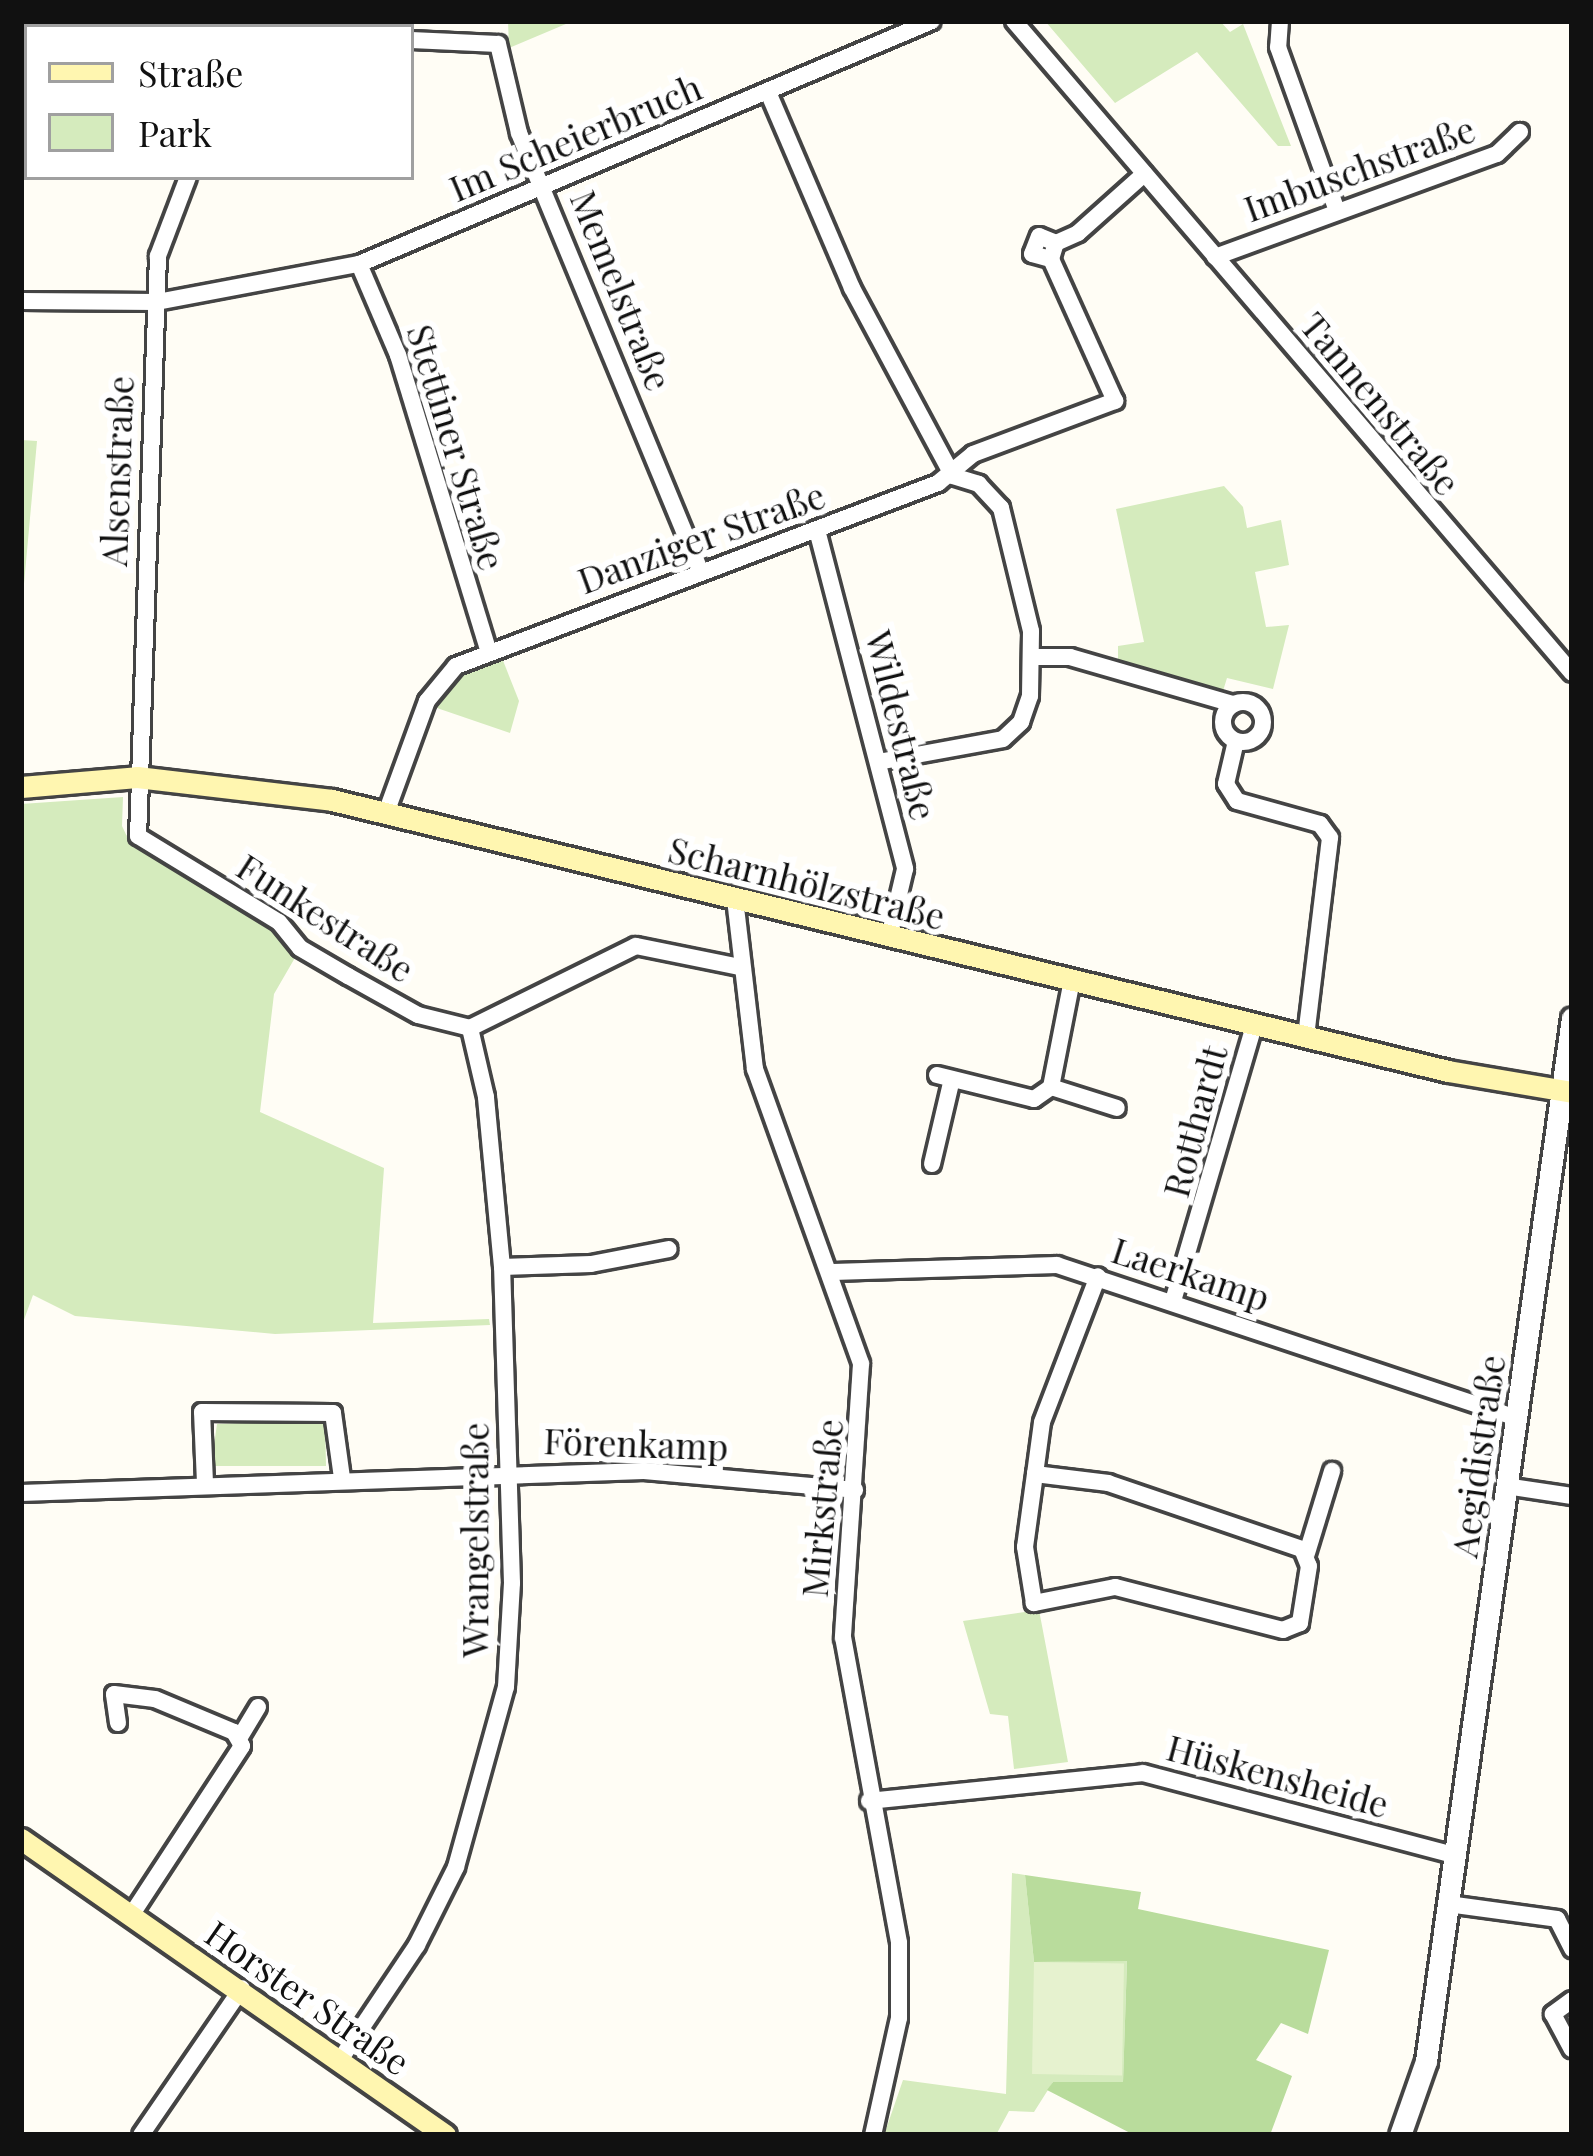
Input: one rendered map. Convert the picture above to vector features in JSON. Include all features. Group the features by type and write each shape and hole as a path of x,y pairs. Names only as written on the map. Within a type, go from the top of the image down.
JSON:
{"main road":[{"name":"Scharnhölzstraße","path":"21,787 136,777 274,790 386,813 1254,1024 1567,1091"},
{"name":"Horster Straße","path":"21,1839 242,1988 445,2135"}],"street":[{"name":"Im Scheierbruch","path":"21,301 157,302 359,264 932,21"},
{"name":"Tannenstraße","path":"1014,21 1572,673"},
{"path":"1280,21 1278,47 1337,211"},
{"name":"Memelstraße","path":"414,40 498,44 520,133 701,572"},
{"path":"768,92 852,288 953,476 979,484 1001,508 1035,657 1027,709 1003,739 878,762"},
{"name":"Imbuschstraße","path":"1215,257 1497,154 1520,132"},
{"name":"Danziger Straße","path":"386,813 433,688 488,650 953,476 973,454 1115,401 1053,251 1144,174"},
{"name":"Alsenstraße","path":"136,777 157,302 166,223 179,214 187,180"},
{"name":"Stettiner Straße","path":"359,264 398,355 488,650"},
{"name":"Wildestraße","path":"817,530 904,869 889,937"},
{"path":"1035,657 1070,657 1233,704 1256,706 1263,720 1252,740 1236,741"},
{"path":"1233,704 1222,724 1236,741"},
{"path":"1236,741 1226,784 1237,801 1320,824 1330,838 1306,1036"},
{"name":"Funkestraße","path":"136,777 135,824 146,845 279,922 301,948 418,1016 470,1028"},
{"name":"Mirkstraße","path":"736,899 740,967 770,1122 833,1272 861,1364 843,1637 868,1801 899,1943 899,2018 872,2135"},
{"path":"470,1028 636,946 740,967"},
{"path":"932,1164 945,1077 1034,1099 1051,1087 1072,980"},
{"name":"Aegidistraße","path":"1400,2135 1426,2061 1515,1417 1567,1091 1572,1018"},
{"name":"Rotthardt","path":"1173,1301 1254,1024"},
{"name":"Wrangelstraße","path":"340,2060 417,1945 473,1825 497,1741 512,1633 502,1268 486,1096 470,1028"},
{"path":"1051,1087 1117,1108"},
{"path":"502,1268 591,1264 669,1249"},
{"name":"Laerkamp","path":"833,1272 1057,1264 1515,1417"},
{"path":"1099,1276 1042,1422 1025,1547 1034,1603 1115,1587 1293,1629 1304,1611 1307,1553 1333,1471"},
{"path":"205,1483 202,1412 333,1412 342,1478"},
{"name":"Förenkamp","path":"21,1493 342,1478 644,1472 855,1490"},
{"path":"1035,1474 1108,1483 1307,1553"},
{"path":"1506,1486 1572,1496"},
{"path":"118,1723 114,1694 155,1700 240,1737"},
{"path":"132,1914 225,1780 240,1737 258,1707"},
{"name":"Hüskensheide","path":"868,1801 1143,1773 1453,1855"},
{"path":"1448,1904 1557,1919 1572,1948"},
{"path":"141,2135 242,1988"},
{"path":"1572,2000 1553,2014 1572,2049"}],"green space":[{"path":"508,21 573,21 509,48"},
{"path":"1045,21 1220,21 1230,32 1243,24 1291,146 1278,146 1197,52 1115,103"},
{"path":"21,440 37,441 21,617"},
{"path":"1224,486 1243,507 1247,528 1281,520 1289,565 1255,572 1266,627 1289,625 1273,689 1227,678 1223,691 1118,665 1118,646 1144,642 1116,509"},
{"path":"502,658 519,701 510,733 434,707 463,675"},
{"path":"123,797 122,826 131,845 270,927 296,956 274,994 260,1112 384,1168 373,1323 489,1319 490,1325 275,1334 75,1316 33,1295 21,1328 21,804"},
{"path":"325,1420 326,1466 211,1466 217,1424"},
{"path":"1039,1610 1068,1762 1014,1769 1008,1716 990,1714 963,1621"},
{"path":"1012,1873 1025,1875 1034,1962 1127,1960 1123,2082 1053,2082 1034,2112 1009,2111 996,2135 884,2135 903,2080 1006,2094"},
{"path":"1025,1875 1141,1892 1138,1909 1329,1950 1308,2034 1281,2023 1256,2060 1292,2076 1270,2135 1134,2135 1047,2090 1053,2082 1123,2082 1127,1961 1034,1962"},
{"path":"1034,1962 1124,1964 1122,2076 1032,2074"}]}
